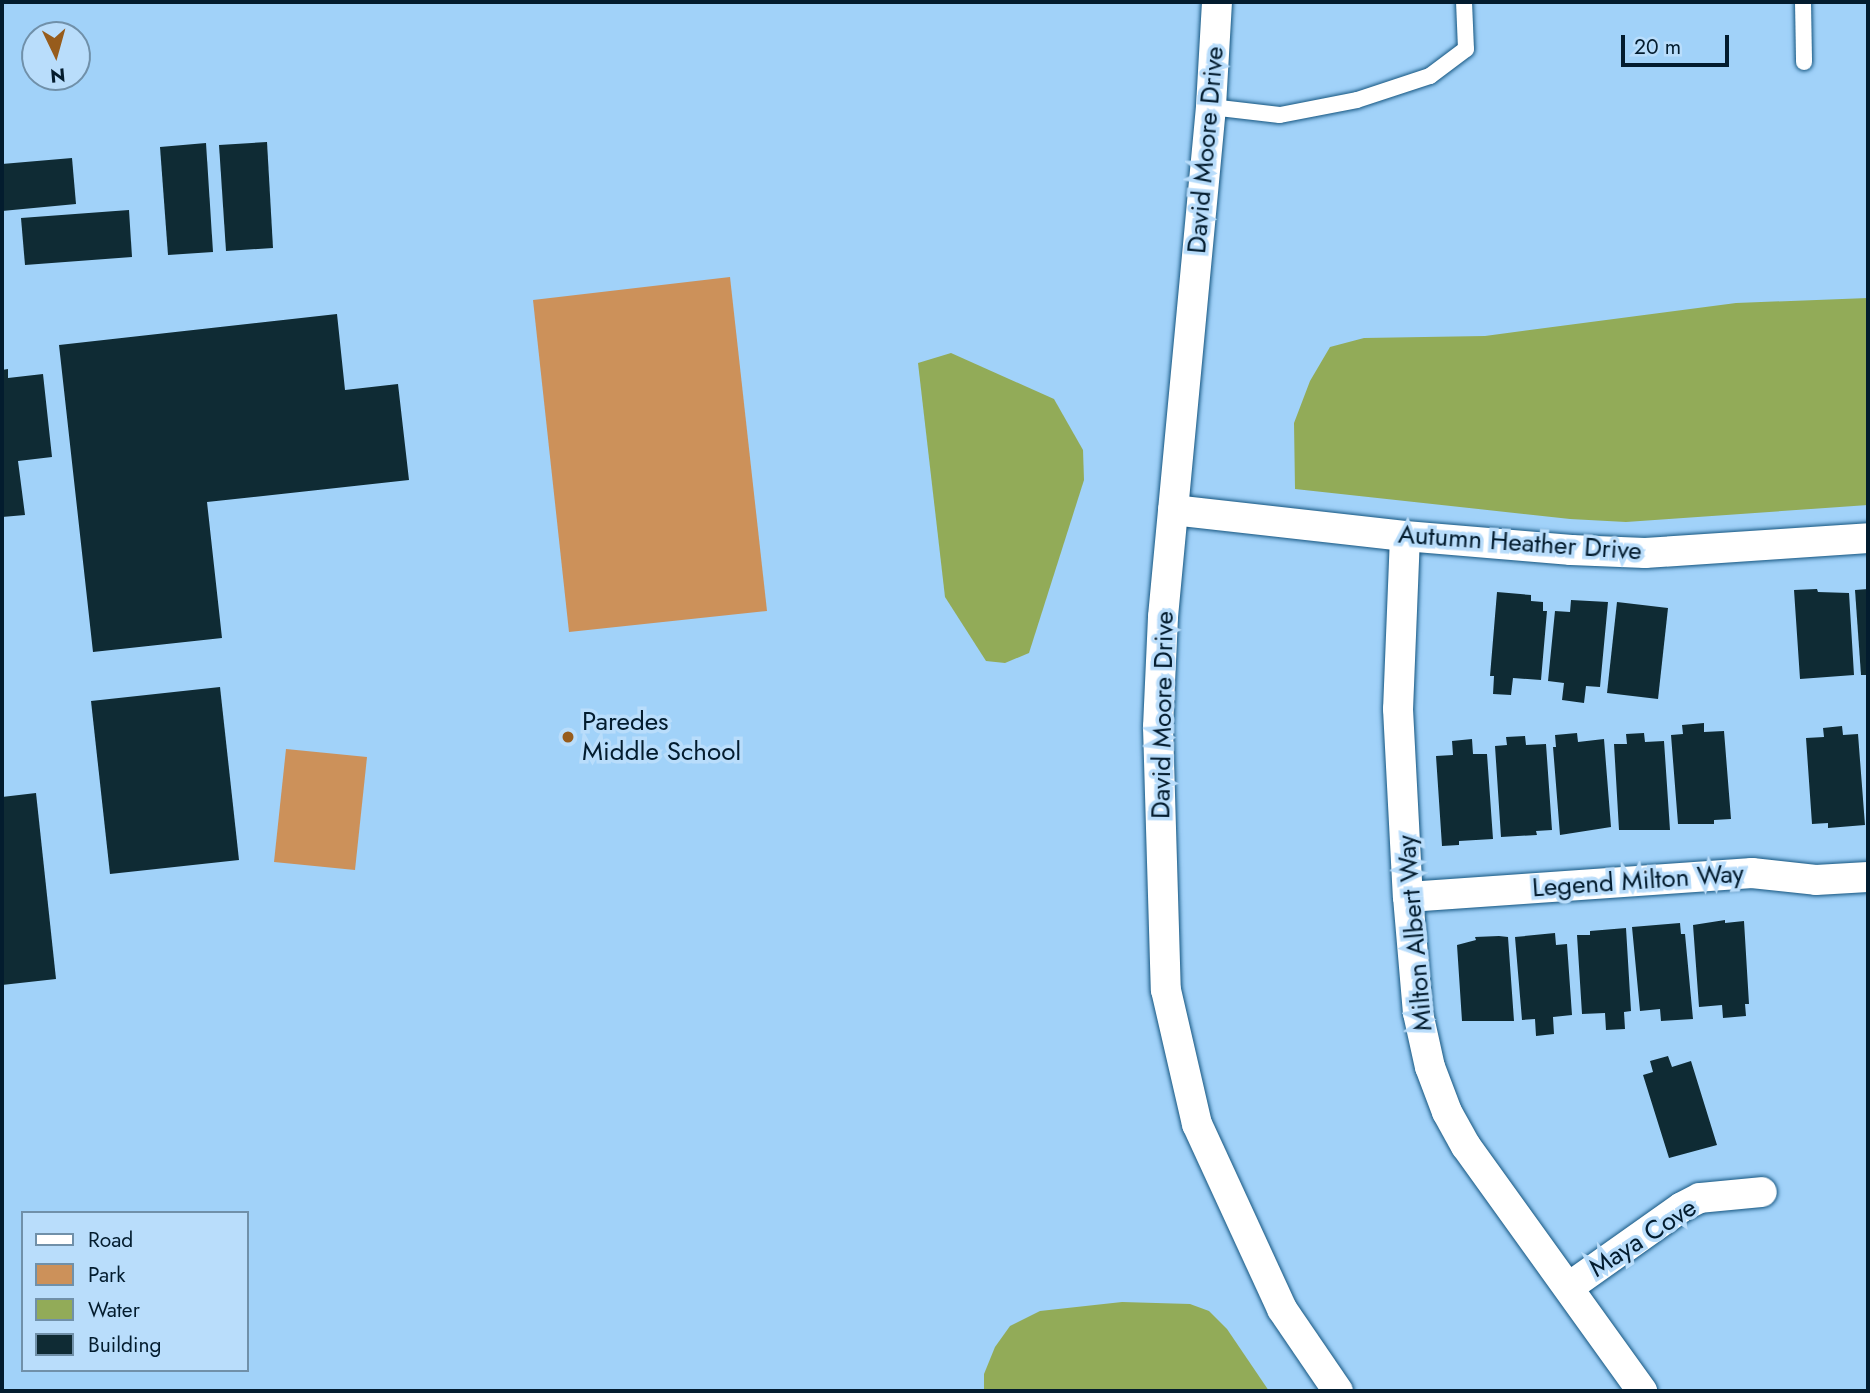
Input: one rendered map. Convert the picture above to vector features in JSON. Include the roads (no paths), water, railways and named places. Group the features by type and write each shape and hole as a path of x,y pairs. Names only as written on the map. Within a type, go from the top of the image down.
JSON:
{"street":[{"name":"David Moore Drive","path":"1217,2 1211,107 1163,617 1158,727 1166,990 1197,1124 1282,1309 1338,1391"},
{"name":"Autumn Heather Drive","path":"1173,510 1405,536 1571,550 1645,553 1868,538"},
{"name":"Milton Albert Way","path":"1405,536 1398,709 1408,897 1418,1013 1430,1067 1447,1111 1466,1146 1643,1391"},
{"name":"Legend Milton Way","path":"1408,897 1752,873 1816,880 1868,877"},
{"name":"Maya Cove","path":"1569,1287 1682,1207 1700,1199 1762,1192"}],"lane":[{"path":"1211,107 1280,115 1357,100 1430,76 1466,49 1465,2"},
{"path":"1803,2 1804,62"}],"water":[{"path":"1868,298 1868,505 1626,522 1570,519 1295,489 1294,423 1310,381 1330,347 1364,338 1485,336 1736,303"},
{"path":"951,353 1054,399 1083,450 1084,480 1029,653 1005,663 986,661 945,597 918,363"},
{"path":"1122,1302 1190,1304 1209,1311 1227,1329 1269,1391 984,1391 984,1374 995,1347 1010,1326 1040,1311"}],"place":[{"name":"Paredes Middle School","path":"568,737"}]}
